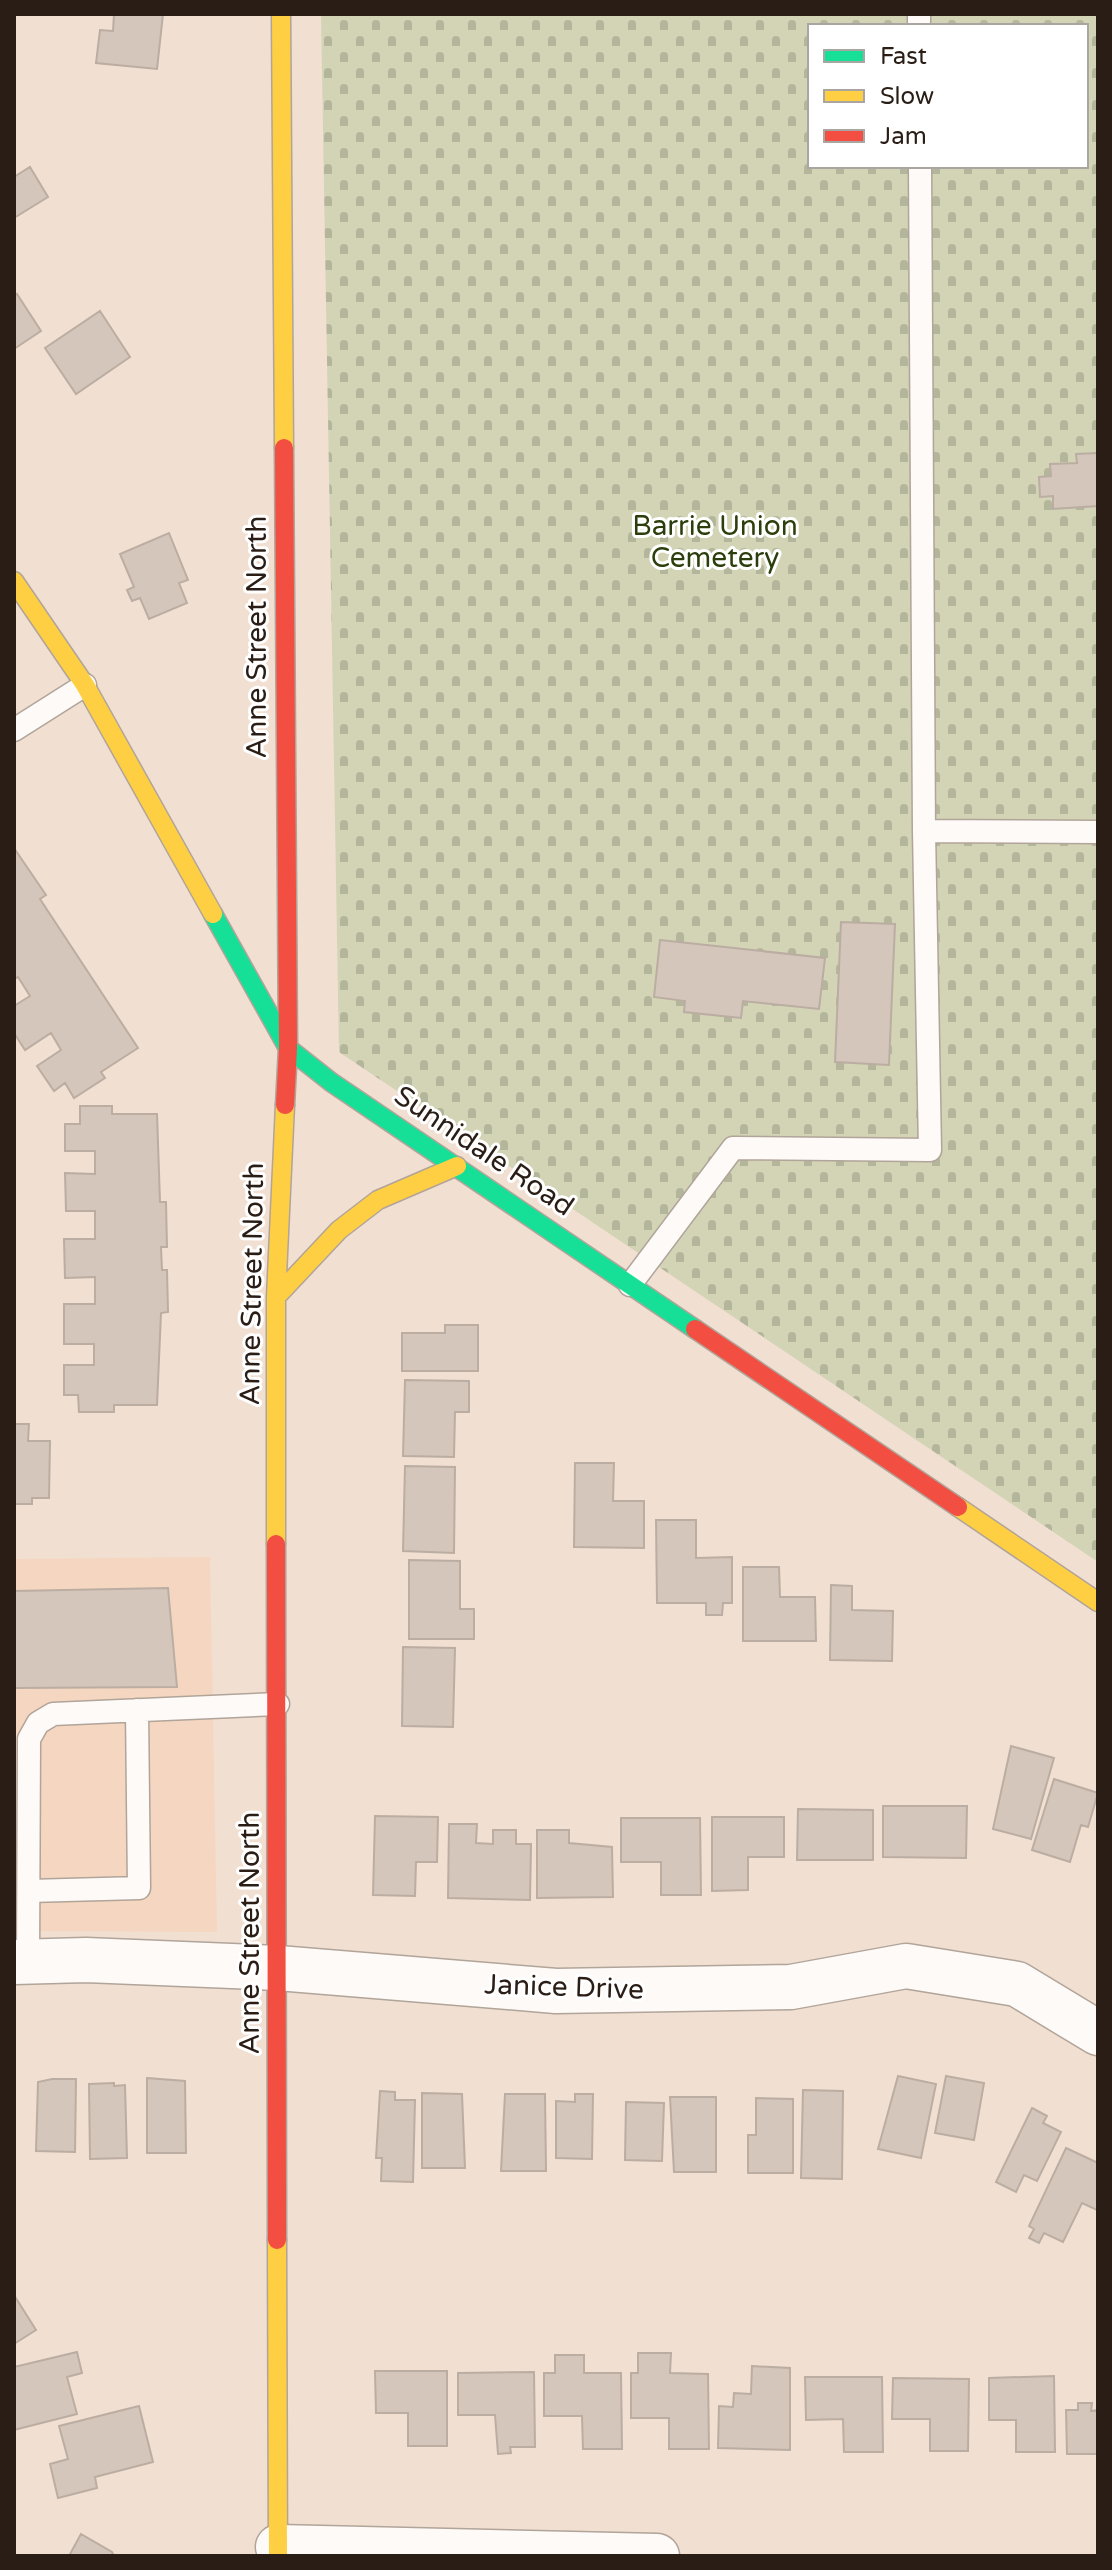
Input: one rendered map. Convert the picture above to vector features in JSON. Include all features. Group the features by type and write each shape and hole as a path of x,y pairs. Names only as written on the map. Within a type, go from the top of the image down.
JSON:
{"street":[{"name":"Anne Street North","path":"278,2552 276,1297 288,1048 281,14"},
{"name":"Sunnidale Road","path":"14,581 85,685 288,1048 331,1082 1098,1602"},
{"path":"276,1297 339,1230 378,1200 457,1166"},
{"name":"Janice Drive","path":"21,1962 86,1960 278,1968 556,1991 791,1987 906,1966 1017,1984 1098,2033"},
{"path":"278,2552 657,2556"}],"lane":[{"path":"630,1285 733,1148 930,1150 924,831 920,168"},
{"path":"14,730 85,685"},
{"path":"924,831 1098,832"},
{"path":"21,1962 29,1891 29,1739 38,1723 53,1714 278,1704"},
{"path":"29,1891 139,1888 137,1710"}],"shaded area":[{"path":"210,1557 217,1932 14,1931 14,1559"}],"green space":[{"name":"Barrie Union Cemetery","path":"321,14 1098,14 1098,1562 339,1052"}],"building":[{"path":"114,14 163,14 157,69 96,63 100,30 113,31"},
{"path":"30,167 48,197 14,218 14,177"},
{"path":"17,294 41,331 14,349 14,296"},
{"path":"100,311 130,357 76,394 45,348"},
{"path":"1098,453 1098,506 1053,509 1053,496 1040,497 1039,477 1051,476 1050,464 1077,463 1076,454"},
{"path":"169,533 188,580 179,583 187,603 149,619 140,598 132,601 127,590 134,587 120,554"},
{"path":"14,848 46,895 40,899 138,1048 101,1072 105,1078 74,1098 65,1083 54,1091 37,1066 61,1050 51,1033 25,1050 14,1033 14,1006 30,996 18,977 14,979"},
{"path":"841,922 895,924 889,1065 835,1062"},
{"path":"660,940 825,958 819,1009 743,1001 741,1018 684,1012 685,1001 654,997"},
{"path":"80,1106 112,1106 112,1114 157,1114 160,1202 166,1202 167,1247 161,1247 162,1270 167,1270 168,1312 161,1313 157,1405 114,1405 114,1412 79,1412 78,1395 64,1395 64,1365 94,1365 94,1344 64,1344 64,1304 95,1304 95,1277 65,1278 64,1239 95,1239 95,1211 66,1211 65,1173 95,1174 95,1151 65,1151 65,1124 80,1124"},
{"path":"445,1325 478,1325 478,1371 402,1371 402,1333 445,1333"},
{"path":"405,1380 469,1381 469,1412 455,1412 454,1457 403,1456"},
{"path":"14,1424 29,1424 28,1441 50,1441 49,1498 32,1498 32,1504 14,1504"},
{"path":"575,1463 614,1463 613,1501 644,1501 644,1548 574,1547"},
{"path":"405,1466 455,1467 454,1553 403,1551"},
{"path":"656,1520 696,1520 696,1558 732,1557 732,1603 723,1603 722,1615 706,1615 706,1603 657,1603"},
{"path":"409,1560 460,1561 460,1609 474,1609 474,1639 409,1639"},
{"path":"743,1567 779,1567 780,1597 815,1597 816,1641 743,1641"},
{"path":"831,1585 852,1586 852,1610 893,1611 892,1661 830,1660"},
{"path":"168,1588 177,1687 14,1688 14,1591"},
{"path":"403,1647 455,1648 453,1727 402,1726"},
{"path":"1011,1746 1054,1758 1031,1839 993,1829"},
{"path":"1054,1779 1098,1793 1088,1827 1081,1825 1070,1862 1032,1850"},
{"path":"883,1806 967,1806 966,1858 883,1857"},
{"path":"798,1809 873,1810 873,1860 797,1860"},
{"path":"375,1816 438,1817 437,1862 416,1862 415,1896 373,1895"},
{"path":"712,1817 784,1817 784,1857 748,1857 748,1890 712,1891"},
{"path":"621,1818 700,1818 701,1895 661,1895 661,1862 621,1862"},
{"path":"449,1824 477,1824 476,1843 493,1844 493,1830 516,1830 516,1844 531,1844 530,1900 448,1898"},
{"path":"537,1830 569,1830 569,1843 612,1847 613,1897 537,1898"},
{"path":"898,2076 936,2084 921,2158 878,2149"},
{"path":"946,2076 984,2083 974,2140 935,2133"},
{"path":"147,2078 185,2081 186,2153 147,2153"},
{"path":"76,2079 75,2152 36,2151 38,2082"},
{"path":"114,2083 114,2086 125,2085 127,2158 90,2159 89,2084"},
{"path":"803,2090 843,2091 842,2179 801,2178"},
{"path":"380,2091 395,2092 395,2100 415,2100 413,2182 381,2181 382,2158 376,2158"},
{"path":"422,2093 462,2094 465,2168 422,2168"},
{"path":"505,2094 545,2094 546,2171 501,2171"},
{"path":"575,2094 593,2094 592,2159 556,2158 556,2101 575,2102"},
{"path":"670,2097 716,2097 716,2172 674,2172"},
{"path":"756,2098 793,2099 793,2173 748,2173 748,2135 756,2135"},
{"path":"626,2102 664,2103 662,2161 625,2160"},
{"path":"1032,2108 1047,2116 1043,2123 1061,2132 1037,2181 1024,2175 1016,2192 996,2182"},
{"path":"1066,2148 1098,2163 1098,2208 1082,2203 1063,2242 1044,2233 1039,2243 1029,2238 1034,2229 1029,2226"},
{"path":"14,2295 36,2330 14,2344"},
{"path":"77,2352 82,2373 67,2377 77,2414 14,2430 14,2367"},
{"path":"638,2353 671,2353 670,2373 708,2374 709,2449 669,2449 669,2418 631,2418 631,2373 638,2373"},
{"path":"555,2355 584,2355 584,2373 621,2373 622,2449 583,2449 582,2416 544,2416 544,2373 555,2373"},
{"path":"752,2366 790,2368 790,2450 718,2448 719,2406 733,2407 734,2393 751,2394"},
{"path":"375,2371 447,2371 447,2446 408,2446 408,2413 376,2413"},
{"path":"534,2372 535,2447 510,2447 511,2453 498,2454 495,2415 458,2415 458,2373"},
{"path":"1054,2376 1055,2452 1016,2452 1016,2420 989,2420 989,2378"},
{"path":"805,2377 882,2377 883,2452 844,2452 843,2419 806,2420"},
{"path":"893,2378 969,2379 968,2451 930,2451 930,2419 892,2419"},
{"path":"1097,2391 1098,2454 1067,2454 1066,2410 1078,2410 1078,2403 1092,2403 1091,2411 1097,2410"},
{"path":"139,2406 153,2462 95,2477 97,2488 58,2498 50,2464 68,2459 59,2426"},
{"path":"81,2534 112,2552 114,2556 69,2556"}],"traffic: fast":[{"path":"213,914 288,1048 331,1082 695,1329"}],"traffic: slow":[{"path":"281,14 284,448"},
{"path":"14,581 85,685 213,914"},
{"path":"276,1544 276,1297 285,1105"},
{"path":"276,1297 339,1230 378,1200 457,1166"},
{"path":"958,1507 1098,1602"},
{"path":"277,2240 278,2556"}],"traffic: jam":[{"path":"284,448 288,1048 285,1105"},
{"path":"695,1329 958,1507"},
{"path":"276,1544 277,2240"}]}
